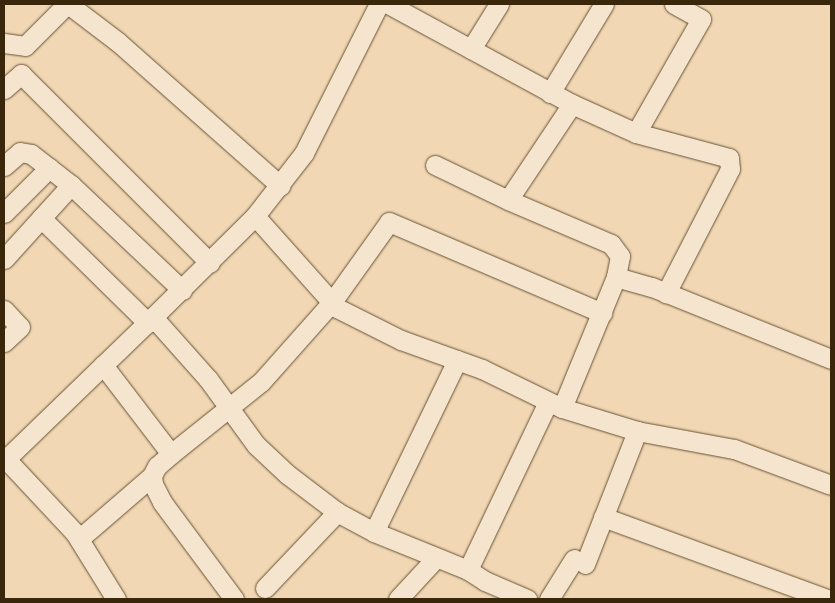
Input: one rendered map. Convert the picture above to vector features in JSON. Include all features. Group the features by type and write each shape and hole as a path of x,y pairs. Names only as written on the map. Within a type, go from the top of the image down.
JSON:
{"street":[{"path":"4,43 25,46 67,4 118,42 281,186"},
{"path":"113,598 79,539 5,458 210,263 281,186 304,153 379,4"},
{"path":"388,4 572,104 636,133 729,158 730,168 666,292"},
{"path":"471,49 500,4"},
{"path":"550,92 604,4"},
{"path":"636,133 705,11 674,4"},
{"path":"4,89 21,74 210,263"},
{"path":"508,200 572,104"},
{"path":"4,166 20,152 31,154 71,185 182,290"},
{"path":"435,165 508,200 611,244 620,256 616,277 602,313 468,570"},
{"path":"4,213 48,168"},
{"path":"4,259 71,185"},
{"path":"255,216 337,308 401,340 457,360 555,405 637,431 734,449 831,485"},
{"path":"41,218 150,320 229,407 256,445 287,474 337,512 374,532 468,570 485,581 527,599"},
{"path":"79,539 152,476 171,454 261,382 332,302 389,222 602,313"},
{"path":"616,277 666,292 831,359"},
{"path":"4,310 20,326 4,342"},
{"path":"374,532 457,360"},
{"path":"104,365 171,454"},
{"path":"549,599 580,562 604,517 637,431"},
{"path":"152,476 162,502 234,599"},
{"path":"265,588 337,512"},
{"path":"604,517 827,599"},
{"path":"398,599 436,558"}]}
